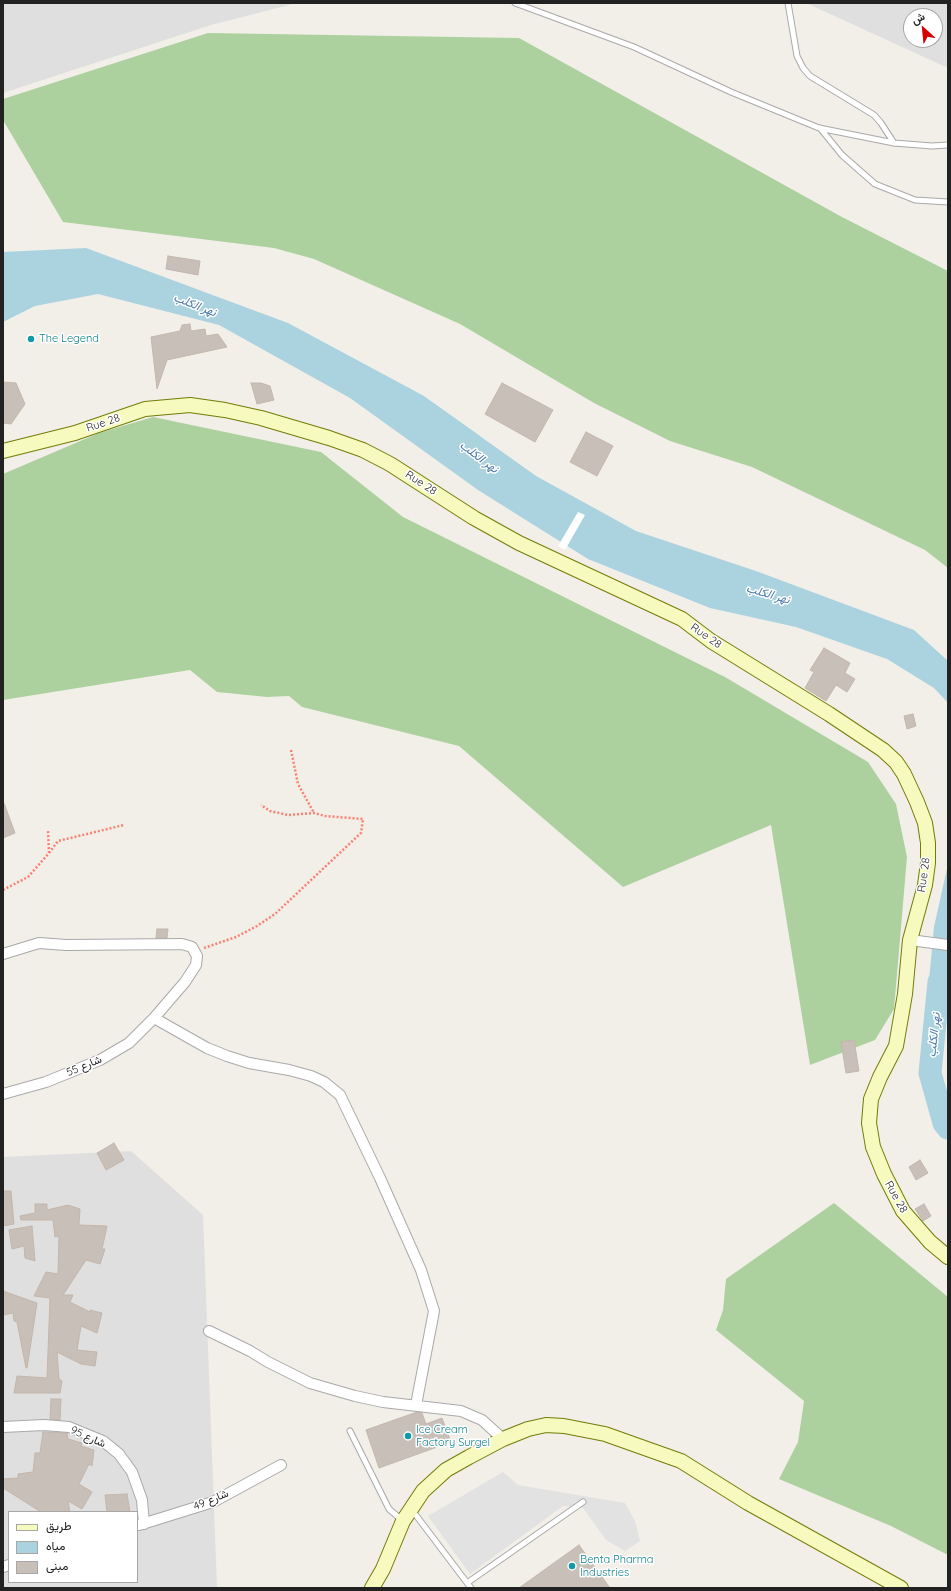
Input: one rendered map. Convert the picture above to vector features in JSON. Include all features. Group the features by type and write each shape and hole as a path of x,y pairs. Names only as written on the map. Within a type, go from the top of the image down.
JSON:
{"street":[{"name":"Rue 28","path":"3,451 75,433 145,409 190,405 225,410 261,418 299,428 364,450 390,464 474,518 519,543 682,619 711,641 829,714 883,750 896,762 904,774 925,823 928,843 928,863 925,885 910,940 905,994 896,1046 880,1077 871,1099 869,1123 873,1147 884,1174 903,1211 930,1242 948,1257"},
{"path":"910,940 948,945"},
{"path":"3,954 39,943 66,945 182,944 192,947 195,951"},
{"name":"شارع 55","path":"3,1094 46,1082 100,1060 129,1043 154,1018 191,974 196,962 195,951"},
{"path":"154,1018 207,1048 249,1063 284,1069 311,1076 324,1082 340,1095 380,1178 421,1270 434,1311 416,1405"},
{"path":"209,1331 310,1383 382,1402 461,1411 482,1420 503,1439"},
{"name":"شارع 95","path":"3,1427 44,1425 69,1427 103,1441 119,1454 132,1472 142,1500 140,1525"},
{"path":"372,1588 383,1569 403,1521 423,1490 446,1470 503,1439 528,1429 546,1425 564,1426 605,1434 681,1461 748,1503 900,1588"},
{"name":"شارع 49","path":"140,1525 213,1502 281,1465"}],"lane":[{"path":"515,3 634,47 731,92 819,128 894,143 932,146 948,145"},
{"path":"788,3 797,56 803,68 810,76 874,115 894,143"},
{"path":"819,128 842,155 874,184 915,200 948,202"},
{"path":"350,1431 389,1509 403,1521"},
{"path":"467,1583 583,1502"},
{"path":"411,1509 471,1588"}],"path":[{"path":"291,750 298,784 314,814"},
{"path":"195,951 236,937 275,914 361,833 364,819 314,814 288,815 270,811 261,805"},
{"path":"3,890 28,877 58,841 124,825"},
{"path":"48,830 49,853"}],"shaded area":[{"path":"3,3 297,3 211,25 3,93"},
{"path":"806,3 948,3 948,68 904,48 943,48 943,8 903,8 903,47"},
{"path":"131,1151 203,1215 217,1588 3,1588 3,1157"},
{"path":"503,1472 518,1485 625,1503 635,1521 640,1541 625,1551 606,1540 583,1508 563,1506 470,1574 428,1516"}],"green space":[{"path":"208,33 519,38 842,217 948,271 948,568 925,550 752,467 670,441 594,403 460,324 314,259 274,248 63,222 3,120 3,99"},
{"path":"153,417 321,452 403,517 725,677 868,762 896,804 907,857 894,1009 875,1040 810,1065 771,825 623,887 459,746 302,707 289,696 267,697 217,692 190,670 3,700 3,474 99,433"},
{"path":"834,1203 948,1297 948,1555 891,1526 779,1479 798,1442 804,1401 716,1330 723,1310 726,1279"}],"water":[{"path":"86,248 288,323 424,396 536,476 636,531 756,571 914,630 948,661 948,703 934,688 887,659 796,627 710,608 588,559 478,490 350,398 219,325 98,294 35,306 3,322 3,252"},
{"path":"948,864 948,984 944,1014 926,1013 934,927"}],"pier":[{"path":"578,512 585,515 565,550 558,546"}],"building":[{"path":"168,256 200,261 198,275 166,269"},
{"path":"190,324 191,331 205,329 206,336 218,334 227,347 167,360 157,389 151,337 180,331 182,325"},
{"path":"3,382 16,383 25,404 11,424 3,423"},
{"path":"251,383 261,383 270,386 274,400 257,404"},
{"path":"502,383 553,410 535,442 485,414"},
{"path":"586,432 613,446 597,476 570,462"},
{"path":"824,648 850,663 845,673 855,679 847,692 836,685 826,701 805,688 814,672 810,670"},
{"path":"913,714 916,726 907,729 904,716"},
{"path":"3,803 15,833 3,838"},
{"path":"157,929 168,929 167,938 156,938"},
{"path":"854,1040 859,1071 846,1073 841,1042"},
{"path":"114,1143 124,1160 106,1170 97,1153"},
{"path":"920,1160 928,1173 916,1180 909,1167"},
{"path":"3,1191 11,1191 14,1224 3,1226"},
{"path":"35,1204 47,1204 47,1210 68,1205 80,1209 79,1225 107,1226 102,1249 105,1249 100,1264 86,1260 63,1295 73,1295 70,1302 90,1312 90,1310 102,1313 97,1333 81,1326 77,1350 97,1352 95,1366 81,1364 57,1352 59,1379 62,1381 60,1393 14,1393 17,1376 47,1378 50,1298 34,1296 46,1272 58,1274 59,1236 55,1237 53,1220 21,1220 20,1216 35,1213"},
{"path":"924,1204 931,1216 923,1221 915,1209"},
{"path":"32,1226 35,1261 25,1258 24,1246 12,1249 9,1230"},
{"path":"3,1291 37,1303 27,1368 17,1322 14,1321 13,1313 3,1315"},
{"path":"51,1399 61,1399 60,1420 50,1419"},
{"name":"Ice Cream Factory Surgel","path":"417,1412 422,1413 426,1424 442,1418 451,1442 379,1468 366,1430"},
{"path":"43,1432 67,1433 68,1439 82,1443 81,1446 94,1450 92,1466 89,1464 79,1484 92,1492 82,1509 68,1501 70,1511 39,1511 3,1488 3,1479 18,1478 18,1474 33,1472 35,1453 40,1453"},
{"path":"127,1494 130,1511 107,1511 105,1495"},
{"name":"Benta Pharma Industries","path":"579,1545 610,1588 519,1588"}],"waterway":[{"name":"نهر الكلب","path":"939,982 930,1073 944,1123 948,1128"}],"place":[{"name":"The Legend","path":"31,339"},
{"name":"Ice Cream Factory Surgel","path":"408,1436"},
{"name":"Benta Pharma Industries","path":"572,1566"}]}
